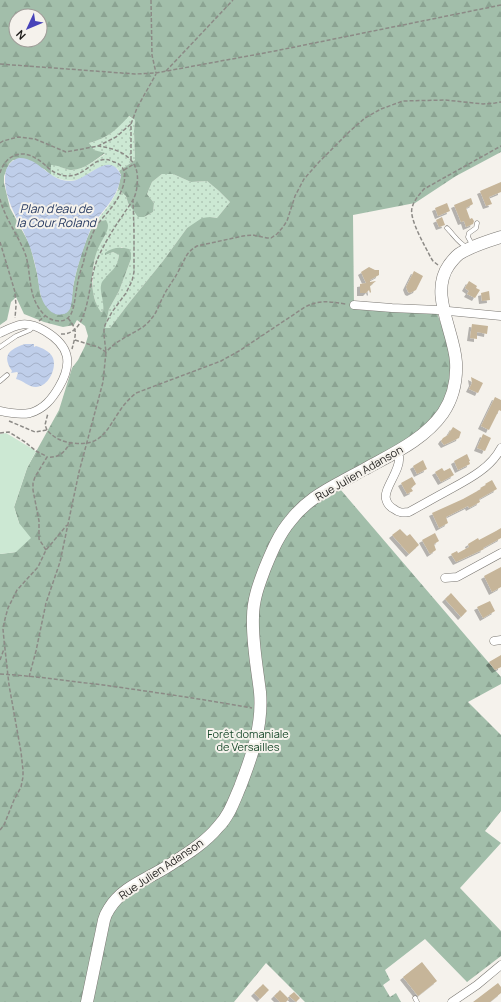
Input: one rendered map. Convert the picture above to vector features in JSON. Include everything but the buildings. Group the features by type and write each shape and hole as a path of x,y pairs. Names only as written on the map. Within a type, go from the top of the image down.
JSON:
{"main road":[{"path":"447,268 459,254 501,237"},
{"name":"Rue Julien Adanson","path":"87,1002 104,920 109,908 115,900 128,889 166,867 209,837 221,824 232,806 249,763 259,727 260,692 253,630 254,608 261,580 276,542 291,519 311,500 397,451 422,434 437,421 447,406 456,378 456,360 441,294 442,281 447,268"}],"street":[{"path":"354,305 501,316"},
{"path":"0,333 14,326 35,323 58,340 66,352 68,359 68,368 52,399 40,408 28,413 7,412 0,410"},
{"path":"397,451 399,457 398,465 386,494 386,500 395,510 402,513 409,512 466,480 484,468 497,455 501,448"},
{"path":"444,578 458,577 501,553"},
{"path":"453,1002 477,985 501,964"}],"lane":[{"path":"473,248 468,237 469,233 476,228 477,223"},
{"path":"447,228 462,245 473,248"},
{"path":"0,347 16,336 30,330 35,323"},
{"path":"0,381 6,375"}],"path":[{"path":"131,160 132,124 136,108 156,73 152,55 151,0"},
{"path":"166,70 233,0"},
{"path":"0,64 135,74 156,73 275,51 501,5"},
{"path":"106,352 120,340 138,330 151,319 163,296 179,271 187,254 191,250 204,244 243,236 253,235 271,238 277,234 287,221 295,196 304,179 335,146 365,118 381,109 404,101 445,100 483,104 501,102"},
{"path":"0,143 18,137 35,139 66,152 98,146 116,137 132,124"},
{"path":"58,333 65,334 71,332 75,329 85,313 92,276 97,261 112,231 133,200 137,189 137,170 131,160 113,148 98,146"},
{"path":"447,268 438,265 431,258 412,216 411,209 414,202 424,189 501,146"},
{"path":"0,173 4,164 10,157 15,154 22,153 35,157 50,170 57,174 66,176 80,173 100,160 107,159 120,165 124,170 125,178 118,199 96,226 90,240 76,289 73,308 70,315 65,320 56,321 45,316 34,300 29,266 25,254 4,213 0,198"},
{"path":"124,170 134,164"},
{"path":"29,677 48,598 60,562 79,472 103,382 106,352 104,335 105,324 126,294 134,272 133,200"},
{"path":"0,242 15,292 16,306 14,326"},
{"path":"52,399 45,425 47,430 64,442 87,444 94,442 105,434 121,408 136,393 221,361 312,304 320,301 354,305"},
{"path":"35,323 45,316"},
{"path":"68,318 75,329"},
{"path":"75,340 98,347 106,352"},
{"path":"5,419 35,432 47,430"},
{"path":"0,433 10,432 47,457 58,456 70,443"},
{"path":"46,550 40,539 39,521 33,483 47,457"},
{"path":"0,830 4,825 21,787 24,770 9,685 5,647 5,619 17,590 38,567 46,550 68,524"},
{"path":"0,660 5,647"},
{"path":"0,674 67,680 159,692 260,710"}],"green space":[{"name":"Forêt domaniale de Versailles","path":"0,0 501,0 501,152 456,176 415,203 353,215 354,308 436,310 445,335 453,373 440,412 410,439 334,479 340,489 501,677 501,684 468,702 501,735 501,811 485,831 501,843 460,888 501,931 501,956 467,982 425,939 385,970 390,980 383,985 390,997 396,993 401,1002 305,1002 266,963 234,1002 0,1002 0,554 16,552 19,523 14,507 27,468 59,410 72,368 85,346 88,336 85,326 77,320 74,325 63,327 44,322 24,314 16,297 11,302 7,320 0,325","holes":["129,116 135,120 135,160 119,171 121,175 118,189 126,196 128,203 138,217 144,217 153,212 154,203 147,194 152,182 162,174 173,174 191,182 207,181 230,202 217,218 202,218 187,228 110,328 105,328 109,309 119,291 131,259 129,249 117,248 105,253 105,255 113,252 119,255 113,270 102,281 101,292 103,311 101,312 94,299 92,274 97,251 108,229 106,220 95,222 88,236 82,251 73,285 70,307 41,297 30,245 10,208 4,183 4,176 9,164 13,160 44,169 51,175 51,165 70,170 80,169 105,153 94,150 89,143 101,139 111,133"]},
{"path":"128,116 135,120 135,160 119,171 117,168 98,169 80,179 71,181 59,179 51,175 51,164 70,170 75,170 89,165 105,154 93,150 89,143 101,139 111,133"},
{"path":"162,174 173,174 191,182 207,181 230,202 217,218 210,217 187,228 110,328 104,328 109,309 119,291 131,259 122,247 105,255 113,252 119,255 116,267 109,274 101,291 104,306 103,311 101,312 97,307 93,293 93,273 96,252 100,242 105,236 106,220 95,222 108,207 118,189 126,196 128,203 144,217 153,212 154,203 147,194 152,182"},
{"path":"6,433 36,451 27,468 14,507 19,523 31,538 16,552 0,554 0,434"}],"water":[{"name":"Plan d'eau de la Cour Roland","path":"19,158 32,161 56,178 63,180 71,181 78,179 104,165 111,165 116,168 121,175 120,183 115,195 95,222 90,232 73,285 71,306 65,314 58,315 53,313 43,301 40,294 37,273 31,250 13,210 6,190 6,170 11,162"},
{"path":"25,344 34,344 34,347 36,346 46,350 53,358 53,372 48,381 40,386 30,386 16,379 17,372 11,373 12,371 7,361 7,357 15,348"}]}
